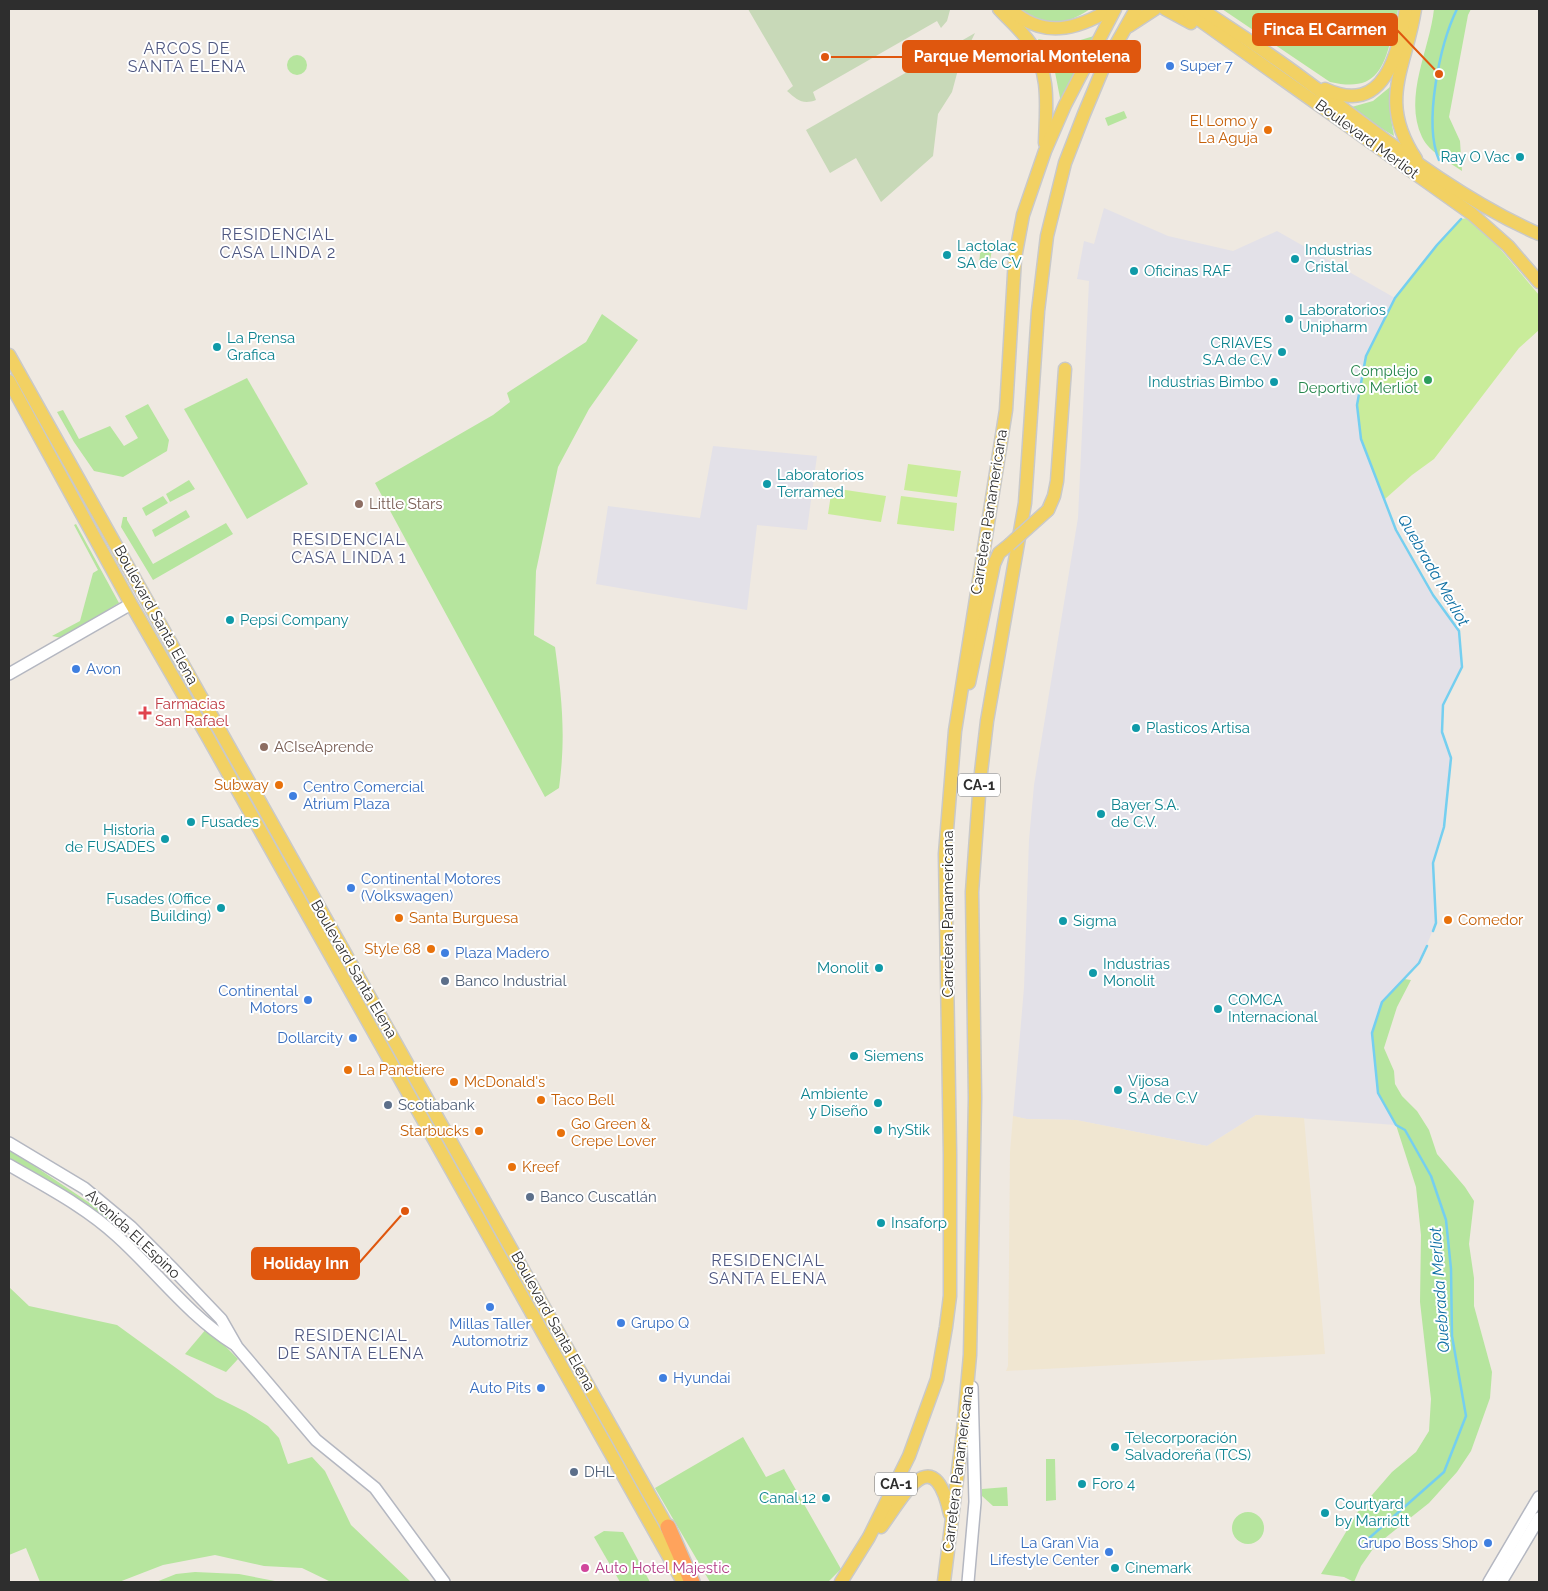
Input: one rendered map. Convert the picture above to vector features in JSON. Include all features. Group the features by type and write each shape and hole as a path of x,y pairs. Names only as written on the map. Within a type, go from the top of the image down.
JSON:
{"highway":[{"path":"668,1527 692,1582"}],"main road":[{"path":"1026,28 1068,27 1094,19 1111,9"},
{"name":"Carretera Panamericana","path":"841,1582 887,1503 920,1428 937,1379 950,1296 949,1055 945,854 954,731 1006,410 1015,258 1023,215 1045,151 1065,105 1115,9"},
{"name":"Carretera Panamericana","path":"968,1582 975,1502 970,1355 975,1098 972,892 980,781 987,721 1025,503 1038,311 1047,236 1065,163 1096,86 1136,9"},
{"path":"1125,30 1155,9"},
{"path":"1165,9 1184,18 1302,98 1317,103"},
{"name":"Boulevard Merliot","path":"1184,9 1478,219 1508,246 1539,282"},
{"name":"Boulevard Merliot","path":"1202,9 1303,78 1420,165 1488,209 1539,234"},
{"path":"1303,78 1344,96 1356,95 1377,86 1384,80 1394,57 1406,9"},
{"path":"1415,9 1394,99 1399,129 1420,165"},
{"path":"1006,11 1026,28 1044,76 1045,151"},
{"path":"1523,264 1539,270"},
{"name":"Boulevard Santa Elena","path":"9,354 700,1582"},
{"path":"954,731 971,676 994,564 999,554 1048,510 1054,496 1065,368"},
{"name":"Boulevard Santa Elena","path":"9,381 131,604 683,1582"},
{"path":"101,548 114,561 130,592 137,596 143,594"},
{"path":"9,674 131,604 144,609 164,643 177,653"},
{"path":"375,1035 382,1038 400,1068 408,1072 412,1071"},
{"path":"397,1073 406,1076 424,1105 434,1109"},
{"name":"Avenida El Espino","path":"9,1143 84,1188 130,1227 221,1318 237,1347"},
{"name":"Avenida El Espino","path":"9,1165 88,1214 116,1234 208,1328 237,1347 270,1382 316,1440 375,1488 444,1582"},
{"path":"472,1206 498,1239 507,1241"},
{"path":"493,1246 503,1246 509,1252 537,1294"},
{"name":"Carretera Panamericana","path":"944,1582 970,1355"},
{"path":"856,1558 876,1535 908,1487 922,1477 931,1477 938,1482 946,1498 951,1524"},
{"path":"1488,1582 1539,1497"},
{"path":"1500,1582 1539,1518"}],"shaded area":[{"path":"1104,208 1168,236 1233,251 1277,231 1395,298 1366,356 1361,439 1396,530 1433,595 1459,631 1462,667 1443,705 1442,732 1451,758 1444,827 1433,863 1436,923 1419,963 1382,1002 1378,1093 1396,1125 1256,1115 1207,1146 1076,1120 1026,1119 1013,1116 1024,988 1029,840 1034,785 1078,518 1089,281 1077,279 1084,241 1094,244"},
{"path":"713,446 817,456 807,530 757,525 747,610 596,584 608,506 700,518"},
{"path":"1256,1115 1304,1118 1325,1354 1006,1371 1008,1366 1010,1152 1013,1116 1027,1119 1076,1120 1207,1146"}],"green space":[{"path":"748,9 950,10 947,21 941,28 937,21 813,92 816,100 804,102 787,91 793,86"},
{"path":"1017,9 1090,9 1062,22 1045,22"},
{"path":"1222,9 1398,9 1387,52 1378,71 1365,82 1344,84 1330,82"},
{"path":"1434,9 1471,9 1468,15 1449,117 1460,141 1462,171 1429,147 1422,137 1417,121 1416,89"},
{"path":"975,33 959,66 952,92 938,114 933,156 881,202 856,158 830,173 806,130"},
{"path":"1094,36 1061,103 1054,67 1038,39 1067,44"},
{"path":"297,55 304,58 307,65 304,72 297,75 290,72 287,65 290,58"},
{"path":"1390,87 1390,113 1394,136 1348,108 1373,101"},
{"path":"1124,111 1127,118 1108,126 1105,118"},
{"name":"Complejo Deportivo Merliot","path":"1468,218 1486,232 1539,295 1539,330 1519,348 1434,459 1412,475 1385,499 1361,439 1357,405 1366,356 1395,298 1437,245 1461,219"},
{"path":"981,244 993,245 989,265 979,264"},
{"path":"602,314 638,340 589,409 558,467 536,571 534,635 555,647 560,684 563,734 559,788 545,797 375,483 493,415 510,402 507,393 586,342"},
{"path":"9,363 132,583 130,584 9,369"},
{"path":"247,378 308,484 247,519 184,409"},
{"path":"148,404 169,440 167,451 123,477 94,471 74,442 57,412 63,410 79,439 110,426 124,446 138,438 125,416"},
{"path":"908,464 961,471 957,497 904,490"},
{"path":"189,480 195,489 170,502 166,494"},
{"path":"832,488 886,496 881,522 828,514"},
{"path":"163,496 168,503 146,516 142,508"},
{"path":"901,496 957,503 954,531 897,524"},
{"path":"186,510 190,517 155,537 152,530"},
{"path":"123,517 127,517 153,564 226,523 233,534 153,580 121,527"},
{"path":"76,524 119,603 62,638 52,636 80,621 93,573 98,570 74,525"},
{"path":"144,617 163,646 171,654 207,718 204,720"},
{"path":"1404,979 1411,980 1397,1007 1384,1048 1394,1071 1395,1084 1402,1096 1417,1111 1429,1130 1437,1154 1465,1187 1474,1201 1469,1244 1474,1278 1474,1306 1492,1372 1490,1398 1471,1451 1457,1472 1429,1503 1375,1546 1361,1566 1354,1582 1344,1577 1321,1574 1359,1510 1392,1472 1416,1452 1429,1431 1431,1399 1420,1302 1421,1235 1416,1187 1396,1125 1378,1093 1372,1033 1382,1002"},
{"path":"9,1149 112,1218 109,1220 9,1160"},
{"path":"9,1287 29,1306 117,1325 216,1397 246,1412 268,1426 279,1438 288,1464 312,1457 325,1471 351,1525 411,1582 331,1582 302,1568 264,1566 215,1555 163,1565 119,1582 40,1582 26,1548 9,1555"},
{"path":"207,1328 238,1359 226,1372 185,1354"},
{"path":"743,1437 766,1477 784,1469 841,1569 828,1582 710,1582 655,1488"},
{"path":"1046,1459 1055,1459 1056,1500 1046,1501"},
{"path":"1007,1487 1008,1506 993,1506 982,1496 982,1489"},
{"path":"1248,1512 1260,1516 1264,1528 1260,1540 1248,1544 1236,1540 1232,1528 1236,1516"},
{"path":"604,1531 623,1532 650,1582 620,1582 594,1537"},
{"path":"195,1572 239,1574 280,1582 156,1582 176,1574"}],"waterway":[{"path":"1439,160 1434,144 1433,105 1440,62 1457,9"},
{"name":"Quebrada Merliot","path":"1433,931 1436,923 1433,863 1444,827 1451,758 1442,732 1443,705 1462,667 1459,631 1433,595 1396,530 1361,439 1357,405 1366,356 1395,298 1437,245 1461,219"},
{"name":"Quebrada Merliot","path":"1367,1540 1444,1472 1466,1416 1452,1336 1451,1269 1446,1220 1431,1176 1405,1130 1396,1125 1378,1093 1372,1033 1382,1002 1419,963 1427,946"}],"place":[{"name":"Parque Memorial Montelena","path":"825,57"},
{"name":"Super 7","path":"1170,66"},
{"name":"Finca El Carmen","path":"1439,74"},
{"name":"El Lomo y La Aguja","path":"1268,130"},
{"name":"Ray O Vac","path":"1520,157"},
{"name":"Lactolac SA de CV","path":"947,255"},
{"name":"Industrias Cristal","path":"1295,259"},
{"name":"Oficinas RAF","path":"1134,271"},
{"name":"Laboratorios Unipharm","path":"1289,319"},
{"name":"La Prensa Grafica","path":"217,347"},
{"name":"CRIAVES S.A de C.V","path":"1282,352"},
{"name":"Complejo Deportivo Merliot","path":"1428,380"},
{"name":"Industrias Bimbo","path":"1274,382"},
{"name":"Laboratorios Terramed","path":"767,484"},
{"name":"Little Stars","path":"359,504"},
{"name":"Pepsi Company","path":"230,620"},
{"name":"Avon","path":"76,669"},
{"name":"Farmacias San Rafael","path":"145,713"},
{"name":"Plasticos Artisa","path":"1136,728"},
{"name":"ACIseAprende","path":"264,747"},
{"name":"Subway","path":"279,785"},
{"name":"Centro Comercial Atrium Plaza","path":"293,796"},
{"name":"Bayer S.A. de C.V.","path":"1101,814"},
{"name":"Fusades","path":"191,822"},
{"name":"Historia de FUSADES","path":"165,839"},
{"name":"Continental Motores (Volkswagen)","path":"351,888"},
{"name":"Fusades (Office Building)","path":"221,908"},
{"name":"Santa Burguesa","path":"399,918"},
{"name":"Comedor","path":"1448,920"},
{"name":"Sigma","path":"1063,921"},
{"name":"Style 68","path":"431,949"},
{"name":"Plaza Madero","path":"445,953"},
{"name":"Monolit","path":"879,968"},
{"name":"Industrias Monolit","path":"1093,973"},
{"name":"Banco Industrial","path":"445,981"},
{"name":"Continental Motors","path":"308,1000"},
{"name":"COMCA Internacional","path":"1218,1009"},
{"name":"Dollarcity","path":"353,1038"},
{"name":"Siemens","path":"854,1056"},
{"name":"La Panetiere","path":"348,1070"},
{"name":"McDonald's","path":"454,1082"},
{"name":"Vijosa S.A de C.V","path":"1118,1090"},
{"name":"Taco Bell","path":"541,1100"},
{"name":"Ambiente y Diseño","path":"878,1103"},
{"name":"Scotiabank","path":"388,1105"},
{"name":"hyStik","path":"878,1130"},
{"name":"Starbucks","path":"479,1131"},
{"name":"Go Green & Crepe Lover","path":"561,1133"},
{"name":"Kreef","path":"512,1167"},
{"name":"Banco Cuscatlán","path":"530,1197"},
{"name":"Holiday Inn","path":"405,1211"},
{"name":"Insaforp","path":"881,1223"},
{"name":"Millas Taller Automotriz","path":"490,1307"},
{"name":"Grupo Q","path":"621,1323"},
{"name":"Hyundai","path":"663,1378"},
{"name":"Auto Pits","path":"541,1388"},
{"name":"Telecorporación Salvadoreña (TCS)","path":"1115,1447"},
{"name":"DHL","path":"574,1472"},
{"name":"Foro 4","path":"1082,1484"},
{"name":"Canal 12","path":"826,1498"},
{"name":"Courtyard by Marriott","path":"1325,1513"},
{"name":"Grupo Boss Shop","path":"1488,1543"},
{"name":"La Gran Via Lifestyle Center","path":"1109,1552"},
{"name":"Auto Hotel Majestic","path":"585,1568"},
{"name":"Cinemark","path":"1115,1568"}],"district":[{"name":"ARCOS DE SANTA ELENA","path":"187,57"},
{"name":"RESIDENCIAL CASA LINDA 2","path":"278,243"},
{"name":"RESIDENCIAL CASA LINDA 1","path":"349,548"},
{"name":"RESIDENCIAL SANTA ELENA","path":"768,1269"},
{"name":"RESIDENCIAL DE SANTA ELENA","path":"351,1344"}]}
